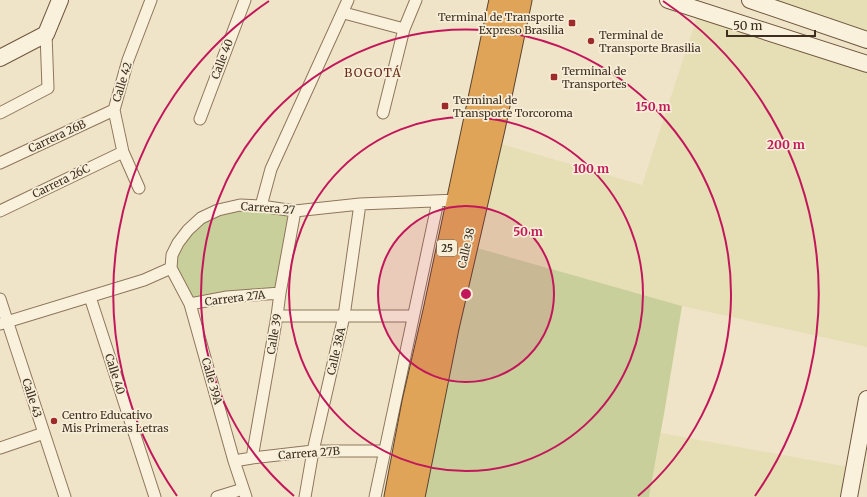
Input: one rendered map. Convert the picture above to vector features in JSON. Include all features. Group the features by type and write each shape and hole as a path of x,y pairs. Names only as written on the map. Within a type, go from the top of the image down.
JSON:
{"highway":[{"name":"Calle 38","path":"395,497 413,402 434,311 447,200 500,0"},
{"name":"Calle 38","path":"414,497 448,328 494,129 521,0"}],"main road":[{"path":"0,58 46,34 60,0"},
{"path":"668,0 867,64"},
{"path":"750,0 867,40"},
{"path":"849,497 860,470 867,399"}],"street":[{"name":"Calle 42","path":"138,188 122,152 114,110 128,60 151,0"},
{"name":"Calle 40","path":"200,119 245,0"},
{"path":"261,206 271,169 344,13 348,0"},
{"path":"383,113 404,29 416,0"},
{"path":"344,13 404,29"},
{"path":"0,112 48,88 46,34"},
{"name":"Carrera 26B","path":"0,163 114,110"},
{"name":"Carrera 26C","path":"0,211 122,152"},
{"path":"375,497 413,316 447,200"},
{"name":"Carrera 27","path":"171,268 172,255 178,243 188,230 201,218 218,210 240,205 295,210 360,204 447,200"},
{"name":"Calle 38A","path":"305,497 313,451 344,316 360,204"},
{"name":"Calle 39","path":"252,458 278,316 280,293 295,210"},
{"path":"4,323 144,280 171,268"},
{"name":"Calle 39A","path":"171,268 190,304 234,461 245,493"},
{"name":"Carrera 27A","path":"190,304 227,297 280,293"},
{"name":"Calle 40","path":"90,297 155,497"},
{"name":"Calle 43","path":"0,299 4,323 44,433 65,497"},
{"path":"278,316 413,316"},
{"path":"0,448 44,433"},
{"name":"Carrera 27B","path":"234,461 313,451 384,451"},
{"path":"217,497 245,493"}],"shaded area":[{"path":"750,0 867,0 867,40"},
{"path":"699,11 867,64 867,347 682,306 467,245 491,141 642,185"},
{"path":"661,433 854,468 848,497 649,497"}],"green space":[{"path":"218,210 295,211 280,293 190,304 172,255 178,243"},
{"path":"467,245 682,306 649,497 414,497"}],"place":[{"name":"Terminal de Transporte Expreso Brasilia","path":"572,23"},
{"name":"Terminal de Transporte Brasilia","path":"591,41"},
{"name":"Terminal de Transportes","path":"554,77"},
{"name":"Terminal de Transporte Torcoroma","path":"445,106"},
{"name":"Centro Educativo Mis Primeras Letras","path":"54,421"}],"district":[{"name":"BOGOTÁ","path":"373,73"}]}
